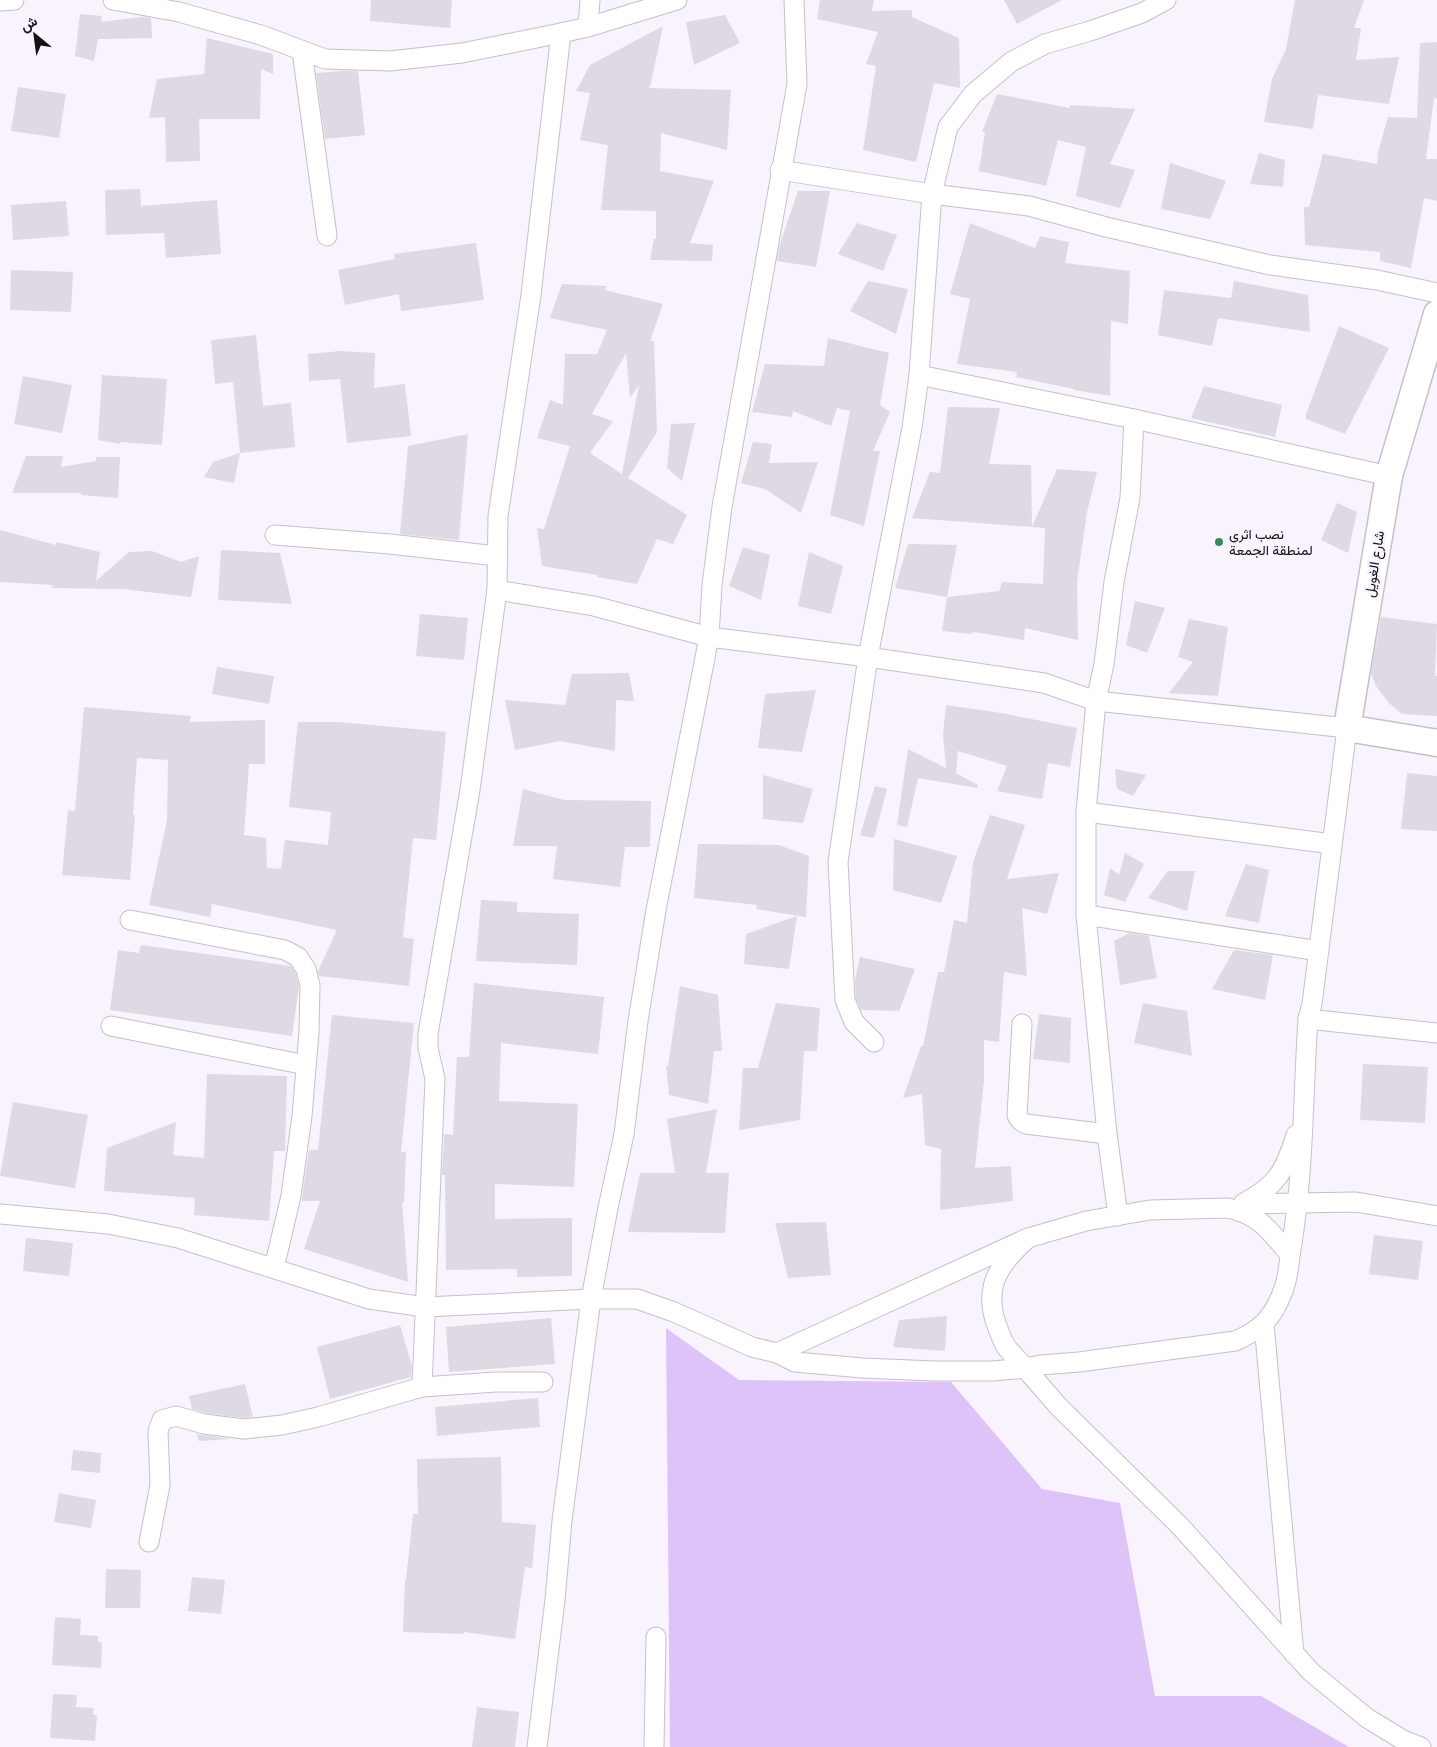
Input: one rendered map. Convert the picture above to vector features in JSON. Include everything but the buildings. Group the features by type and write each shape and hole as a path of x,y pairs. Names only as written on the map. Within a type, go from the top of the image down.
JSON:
{"street":[{"path":"0,1 14,0"},
{"path":"113,0 179,12 260,35 325,59 390,61 462,52 561,33 588,27 677,0"},
{"path":"588,27 590,0"},
{"path":"537,1747 555,1600 562,1520 591,1299 624,1134 638,1021 656,910 709,637 712,585 722,507 780,170 797,84 794,0"},
{"path":"874,1042 854,1022 845,1000 838,862 868,657 884,565 912,428 919,375 932,194 948,127 973,94 1011,62 1045,44 1133,16 1166,0"},
{"path":"422,1387 435,1079 428,1048 428,1034 470,790 497,590 498,516 531,295 561,33"},
{"path":"302,51 327,236"},
{"path":"780,170 932,194 1029,206 1106,228 1270,266 1377,280 1437,292"},
{"name":"شارع الغويل","path":"1347,728 1389,476 1437,314"},
{"path":"919,375 1134,419 1389,476"},
{"path":"1118,1216 1107,1134 1086,915 1086,812 1096,701 1104,664 1114,582 1130,498 1134,419"},
{"path":"275,535 390,544 497,556"},
{"path":"497,590 594,606 709,637 868,657 1044,683 1096,701 1347,728 1437,743"},
{"path":"0,1214 108,1224 178,1238 369,1299 425,1307 591,1299 637,1299 674,1312 752,1347 777,1353 795,1362 862,1368 993,1371 1025,1368 1041,1364 1079,1362 1235,1341 1258,1331 1272,1314 1284,1291 1288,1273 1298,1202 1308,1019 1312,1004 1347,728"},
{"path":"1086,812 1332,844"},
{"path":"1086,915 1319,951"},
{"path":"130,920 285,950 298,957 306,970 310,985 309,1032 302,1116 291,1196 274,1268"},
{"path":"1308,1019 1437,1033"},
{"path":"1022,1024 1018,1119 1026,1124 1107,1134"},
{"path":"112,1026 306,1065"},
{"path":"1236,1206 1267,1189 1284,1169 1304,1119"},
{"path":"777,1353 1028,1238 1086,1221 1150,1210 1298,1202 1356,1202 1437,1216"},
{"path":"1236,1206 1240,1211 1255,1217 1290,1255"},
{"path":"1028,1238 1009,1256 999,1270 993,1288 994,1316 1006,1346 1059,1407 1180,1526 1311,1672 1367,1718 1404,1740 1421,1747"},
{"path":"1264,1324 1294,1654"},
{"path":"149,1542 160,1485 158,1431 162,1420 176,1416 204,1424 244,1429 282,1425 318,1417 422,1387 496,1382 543,1382"},
{"path":"654,1747 656,1637"}],"shaded area":[{"path":"666,1328 739,1380 951,1382 1042,1489 1120,1503 1155,1696 1261,1696 1349,1747 670,1747"}],"place":[{"name":"نصب اثري لمنطقة الجمعة","path":"1219,542"}]}
